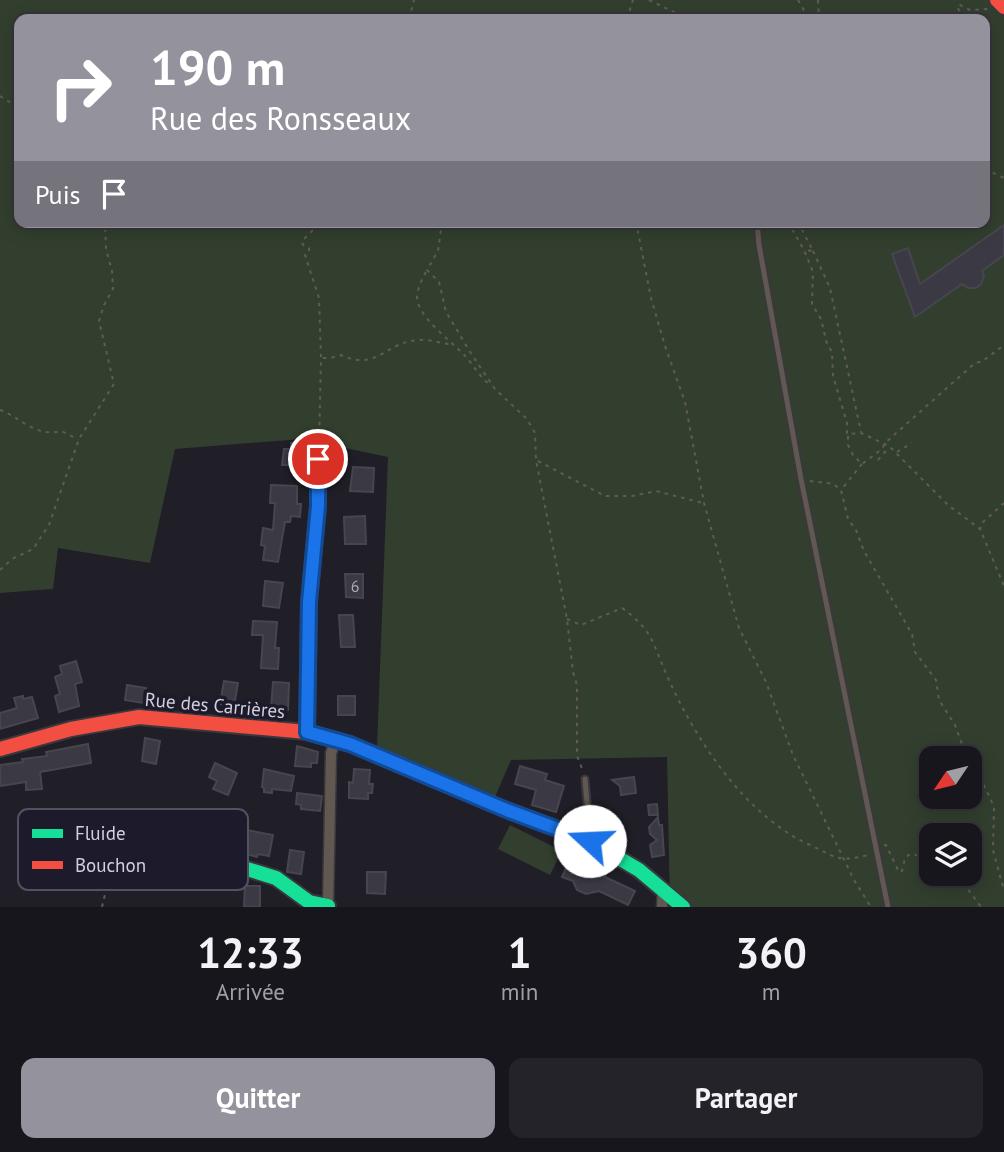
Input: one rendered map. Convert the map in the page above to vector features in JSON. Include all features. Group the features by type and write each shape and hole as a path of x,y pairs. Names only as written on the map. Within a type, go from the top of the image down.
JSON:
{"street":[{"path":"307,732 308,613 318,506 318,459"},
{"name":"Rue des Carrières","path":"0,749 71,729 139,717 307,732 336,739 509,811 590,841 639,870 683,907"},
{"path":"248,869 276,878 309,902 328,906 331,753 336,739"},
{"path":"662,907 663,889"}],"lane":[{"path":"758,228 801,479 888,907"},
{"path":"585,779 590,841"}],"path":[{"path":"649,0 678,14"},
{"path":"961,14 957,6 960,5 970,10 994,9 1000,3"},
{"path":"0,569 12,559 33,549 49,525 79,439 114,384 99,321 104,304 113,289 105,228"},
{"path":"313,228 302,241 303,246 309,248 305,255 319,298 321,358 318,459"},
{"path":"441,228 438,251 420,284 417,298 430,321 455,345 482,380 527,419 535,433 536,460 567,619 573,672 578,685 578,756 585,779"},
{"path":"637,228 651,298 685,402 704,503 739,628 766,682 793,755 844,861 871,907"},
{"path":"791,228 813,272 812,304 821,319 827,345 832,352 833,376 853,455 862,464"},
{"path":"801,228 830,288 861,433"},
{"path":"804,250 813,251"},
{"path":"427,270 439,282 446,312 495,389"},
{"path":"321,358 341,355 353,360 371,361 393,347 420,340 455,345"},
{"path":"841,490 862,464 882,449 885,443 975,363 1004,345"},
{"path":"0,410 12,414 20,423 52,434 61,431 79,439"},
{"path":"847,434 861,433 885,443 948,505 980,529 1004,586"},
{"path":"896,453 912,443"},
{"path":"878,460 889,446"},
{"path":"536,460 605,496 632,496 656,491 704,503"},
{"path":"801,479 834,484 841,490 848,519 912,634 915,652 936,680 939,700 955,725 963,746"},
{"path":"980,529 982,523 1004,503"},
{"path":"567,619 581,625 622,608 637,619 654,642 668,678 715,762 734,786 787,834 844,861 872,854 881,845 886,845 899,872 902,871 905,858 909,855 919,856"},
{"path":"982,782 994,807 993,850 1004,891"},
{"path":"969,886 981,907"}],"green space":[{"path":"0,0 1004,0 1004,907 670,907 667,757 511,760 495,797 377,748 388,457 302,439 175,449 150,563 58,548 53,589 0,593"},
{"path":"510,825 562,851 550,875 498,849"}],"building":[{"path":"1004,225 1004,255 982,271 984,277 981,284 976,288 968,288 962,284 915,317 892,254 908,248 920,284"},
{"path":"291,443 304,443 306,474 295,474 295,465 282,465 284,449 291,449"},
{"path":"353,467 374,468 373,492 350,491"},
{"path":"271,485 297,486 297,504 301,504 300,517 291,516 290,522 285,522 278,562 263,560 265,546 261,545 263,528 273,530 275,503 270,503"},
{"path":"365,516 366,544 345,544 344,517"},
{"path":"345,574 363,574 363,598 346,597"},
{"path":"265,581 283,583 279,608 263,606"},
{"path":"339,615 353,615 355,647 341,647"},
{"path":"253,621 277,622 275,648 279,648 278,669 261,668 263,635 252,635"},
{"path":"76,661 82,682 75,684 79,706 59,712 55,696 60,694 55,677 62,674 60,666"},
{"path":"224,681 238,683 234,706 220,704"},
{"path":"273,682 289,683 288,710 271,709"},
{"path":"127,685 146,688 145,694 158,696 156,705 125,700"},
{"path":"23,696 23,699 32,697 38,718 0,729 0,713 17,708 14,698"},
{"path":"338,696 355,696 355,715 338,715"},
{"path":"145,738 160,741 156,764 142,761"},
{"path":"88,744 91,763 40,772 42,789 26,790 26,782 0,786 0,765 23,762 22,759 47,756 46,752"},
{"path":"297,746 318,752 317,763 311,763 311,767 295,766"},
{"path":"215,763 237,773 228,795 213,789 217,781 209,777"},
{"path":"520,766 547,774 545,780 564,786 556,812 532,805 536,790 515,784"},
{"path":"264,769 294,776 291,791 272,789 272,793 264,792"},
{"path":"354,769 370,770 369,784 373,784 368,799 349,798 349,782 353,783"},
{"path":"634,777 636,793 621,795 620,786 612,780"},
{"path":"297,793 322,796 320,811 301,809 301,805 296,804"},
{"path":"657,804 658,815 649,815 648,805"},
{"path":"658,817 659,825 662,825 664,855 652,857 650,845 657,840 650,834 649,827"},
{"path":"248,830 273,835 269,856 258,854 257,857 248,854"},
{"path":"290,850 304,852 301,874 287,872"},
{"path":"571,857 582,862 596,862 603,868 605,877 635,891 628,905 599,891 586,894 577,890 573,881 562,877"},
{"path":"367,872 386,872 385,894 367,893"},
{"path":"248,886 260,886 260,907 244,907 245,890 248,890"}],"traffic: fast":[{"path":"307,732 309,602 318,506 318,459"},
{"path":"433,779 590,841 639,870 683,907"},
{"path":"248,869 276,878 309,902 328,906"}],"traffic: jam":[{"path":"997,0 1004,7"},
{"path":"0,749 71,729 139,717 307,732 350,744 433,779"}],"route":[{"path":"318,459 318,506 307,646 307,732 350,744 509,811 590,841"}]}
